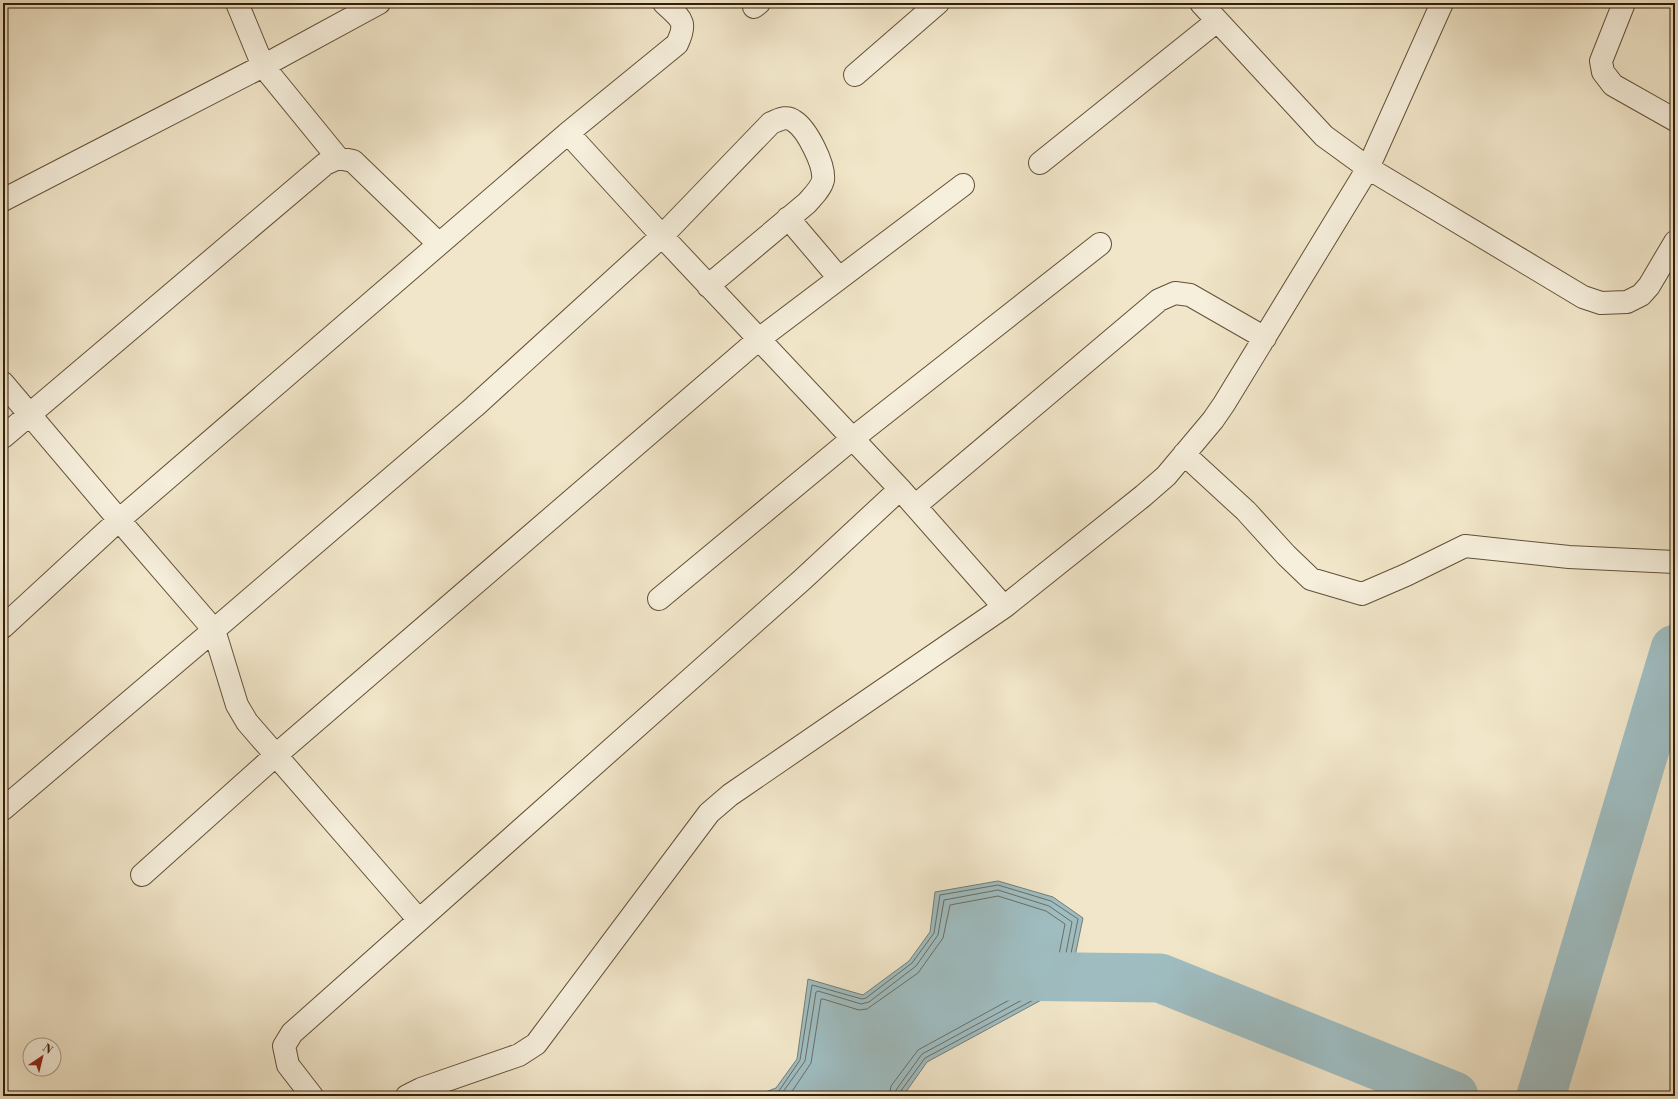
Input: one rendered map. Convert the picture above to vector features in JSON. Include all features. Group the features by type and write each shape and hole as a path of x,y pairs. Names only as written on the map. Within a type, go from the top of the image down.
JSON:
{"street":[{"path":"237,3 263,66 338,158"},
{"path":"3,200 263,66 379,3"},
{"path":"3,627 119,520 568,133 677,44 683,31 681,20 664,3"},
{"path":"855,75 938,3"},
{"path":"1201,3 1216,21 1324,136 1368,168 1583,297 1602,303 1627,302 1641,295 1650,286 1675,242"},
{"path":"407,1096 421,1089 519,1055 536,1044 709,813 730,795 1004,607 1166,476 1213,420 1265,338 1368,168 1442,3"},
{"path":"1624,3 1601,61 1603,72 1613,85 1675,120"},
{"path":"1040,163 1216,21"},
{"path":"3,809 474,407 662,236 771,123 783,117 794,120 805,131 822,167 823,181 816,193 708,286"},
{"path":"568,133 708,286 900,488 1004,607"},
{"path":"3,438 29,414 324,164 338,158 353,161 439,244"},
{"path":"142,875 276,755 758,339 962,185"},
{"path":"788,218 840,278"},
{"path":"659,599 852,439 1100,244"},
{"path":"915,506 1159,300 1175,293 1190,294 1265,338"},
{"path":"3,383 214,630 237,705 247,722 419,920"},
{"path":"1184,454 1246,511 1286,555 1311,579 1362,594 1406,575 1465,546 1569,557 1675,562"},
{"path":"312,1096 288,1065 284,1046 292,1033 802,580 900,488"}],"water":[{"path":"998,881 1053,897 1083,918 1069,985 927,1062 903,1096 755,1096 776,1088 797,1059 808,979 863,995 909,961 930,932 935,892"}],"waterway":[{"path":"1541,1096 1675,649"},
{"path":"1003,976 1160,978 1454,1096"}]}
